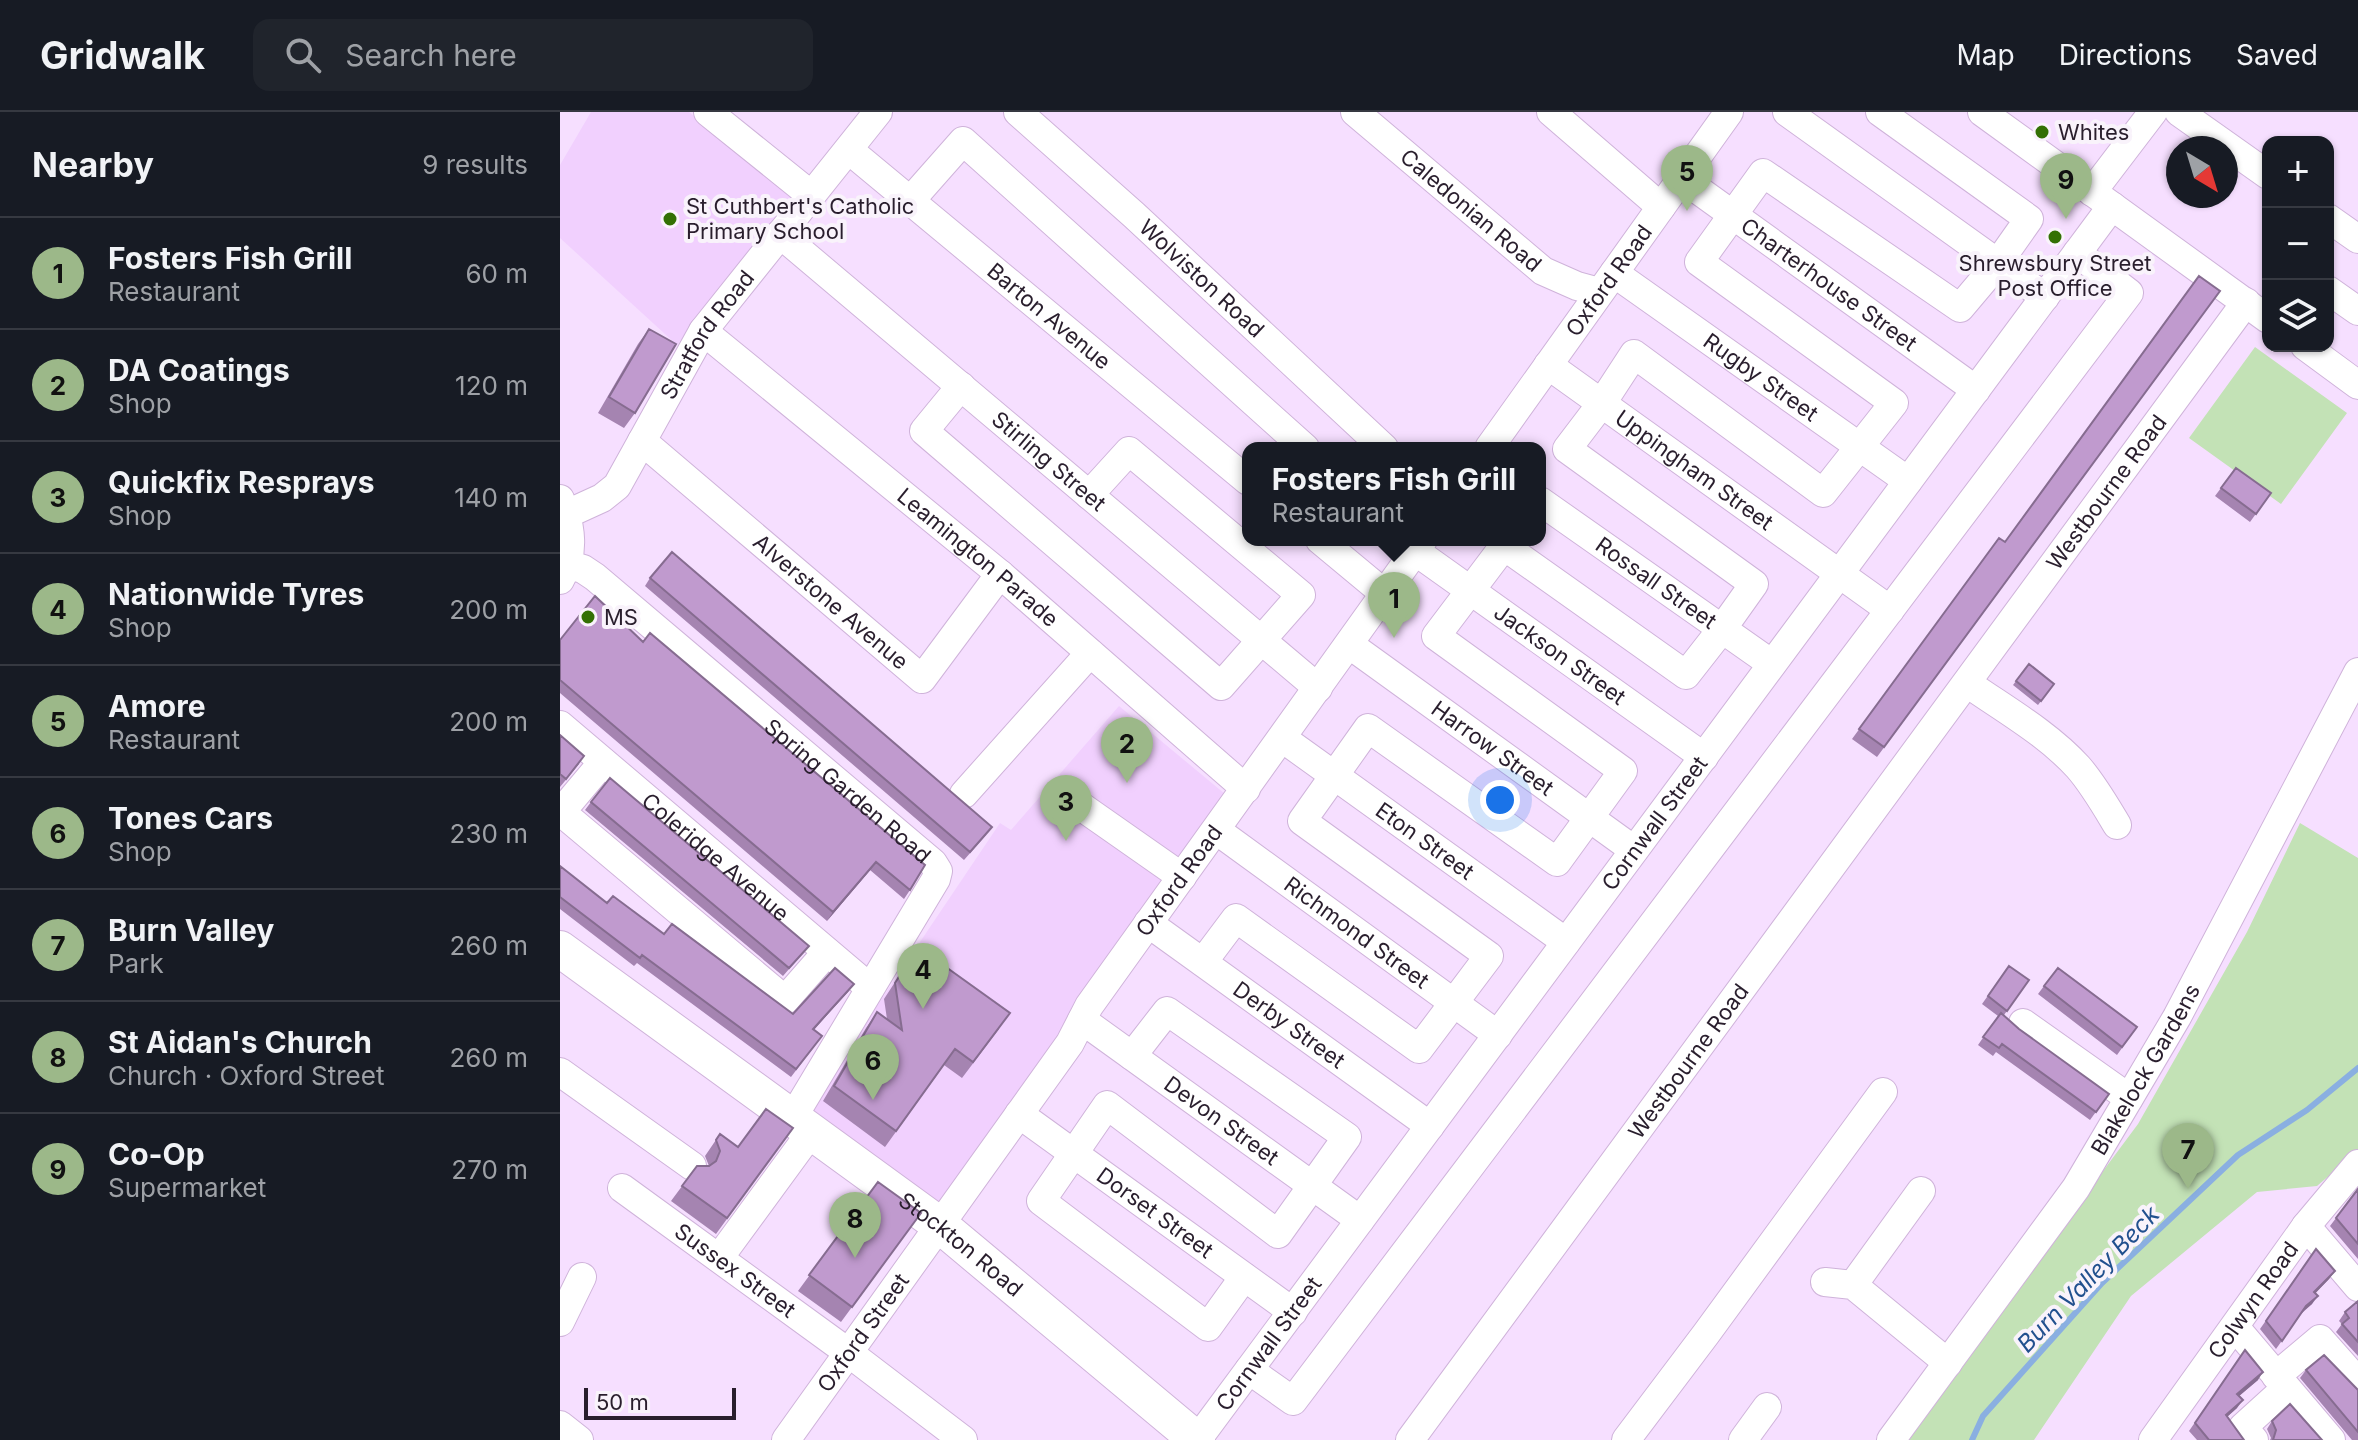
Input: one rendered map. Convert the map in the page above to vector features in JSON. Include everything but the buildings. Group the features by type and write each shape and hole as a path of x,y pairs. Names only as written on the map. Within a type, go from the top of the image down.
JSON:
{"main road":[{"name":"Stockton Road","path":"560,949 941,1226 1197,1440"}],"street":[{"path":"708,112 811,195"},
{"name":"Stratford Road","path":"563,506 602,498 617,486 703,331 878,112"},
{"name":"Wolviston Road","path":"1018,112 1134,215 1378,442"},
{"name":"Caledonian Road","path":"1355,112 1543,271 1577,286 1606,282"},
{"path":"1551,112 1661,207"},
{"name":"Oxford Road","path":"1493,442 1729,112"},
{"path":"1787,112 2045,297"},
{"path":"1203,962 1236,918 1419,1049 1489,956 1302,821 1368,728 1557,862 1623,771 1436,636 1504,546 1686,675 1754,584 1567,449 1634,354 1823,493 1894,403 1699,262 1732,214 1763,173 1960,308 1998,263 2029,219 1880,112"},
{"path":"1982,112 2257,311"},
{"name":"Cornwall Street","path":"1197,1440 2077,253 2102,199 2153,112"},
{"path":"2179,112 2262,171"},
{"path":"910,201 963,141 1298,442"},
{"name":"Barton Avenue","path":"849,150 1242,476"},
{"name":"Charterhouse Street","path":"1683,179 1976,390"},
{"path":"2334,222 2358,239"},
{"name":"Stirling Street","path":"780,234 1318,688"},
{"path":"1249,1370 1293,1401 2129,293 2077,253"},
{"name":"Rugby Street","path":"1606,282 1908,481"},
{"path":"2334,294 2358,311"},
{"name":"Westbourne Road","path":"1410,1440 1967,683 2257,311"},
{"name":"Leamington Parade","path":"703,331 1000,574 1246,789"},
{"path":"2313,352 2358,385"},
{"name":"Uppingham Street","path":"1548,365 1890,610"},
{"path":"961,386 924,431 1221,686 1301,595 1242,546"},
{"name":"Alverstone Avenue","path":"642,441 922,679 1000,574"},
{"path":"1089,495 1129,451 1242,546"},
{"name":"Rossall Street","path":"1546,505 1772,664"},
{"path":"563,506 570,536 564,573"},
{"path":"1327,546 1385,594"},
{"name":"Oxford Road","path":"941,1226 1070,1043 1089,1006 1419,546"},
{"name":"Jackson Street","path":"1419,546 1471,591 1704,757"},
{"name":"Spring Garden Road","path":"564,573 583,569 595,577 933,863 938,871 870,988 803,1124 719,1258"},
{"name":"Harrow Street","path":"1350,645 1634,850"},
{"path":"964,794 1090,653"},
{"name":"Blakelock Gardens","path":"1891,1440 2076,1188 2183,1004 2358,672"},
{"path":"1967,683 2040,734 2080,769 2117,825"},
{"name":"Coleridge Avenue","path":"560,725 870,988"},
{"name":"Eton Street","path":"1282,738 1566,942"},
{"path":"603,762 561,812 785,1000 827,952"},
{"path":"1072,800 1182,877"},
{"name":"Richmond Street","path":"1216,830 1498,1035"},
{"name":"Derby Street","path":"1148,923 1430,1126"},
{"path":"1132,1056 1167,1011 1347,1137 1278,1234 1107,1105 1041,1201 1208,1327 1244,1277"},
{"name":"Devon Street","path":"1082,1020 1360,1220"},
{"path":"2023,1023 2129,1098"},
{"path":"560,1072 692,1166"},
{"path":"1626,1440 1883,1092"},
{"name":"Dorset Street","path":"1019,1114 1293,1312"},
{"name":"Colwyn Road","path":"2165,1434 2306,1226 2358,1164"},
{"name":"Sussex Street","path":"622,1188 963,1440"},
{"path":"1921,1191 1839,1284 1948,1363"},
{"name":"Oxford Street","path":"786,1440 941,1226"},
{"path":"2306,1226 2358,1287"},
{"path":"560,1322 582,1277"},
{"path":"2235,1327 2331,1440"},
{"path":"2254,1440 2243,1427 2320,1339 2358,1382"},
{"path":"1743,1440 1767,1407"},
{"path":"560,1425 579,1440"}],"shaded area":[{"name":"St Cuthbert's Catholic Primary School","path":"591,112 689,112 795,200 677,345 560,238 560,165"},
{"path":"1119,706 1225,794 935,1215 803,1116 1000,823 1011,830"}],"green space":[{"path":"2255,347 2347,413 2281,504 2189,438"},
{"path":"2300,823 2358,858 2358,1151 2317,1186 2257,1192 2131,1296 2034,1440 1903,1440 2138,1124 2247,932"}],"waterway":[{"name":"Burn Valley Beck","path":"1972,1440 1983,1416 2102,1283 2238,1155 2307,1110 2358,1068"}],"place":[{"name":"Whites","path":"2042,132"},
{"name":"Amore","path":"1687,211"},
{"name":"St Cuthbert's Catholic Primary School","path":"670,219"},
{"name":"Co-Op","path":"2066,219"},
{"name":"Shrewsbury Street Post Office","path":"2055,237"},
{"name":"MS","path":"588,617"},
{"name":"Fosters Fish Grill","path":"1394,638"},
{"name":"DA Coatings","path":"1127,783"},
{"name":"Quickfix Resprays","path":"1066,841"},
{"name":"Nationwide Tyres","path":"923,1009"},
{"name":"Tones Cars","path":"873,1100"},
{"name":"Burn Valley","path":"2188,1189"},
{"name":"St Aidan's Church","path":"855,1258"}]}
